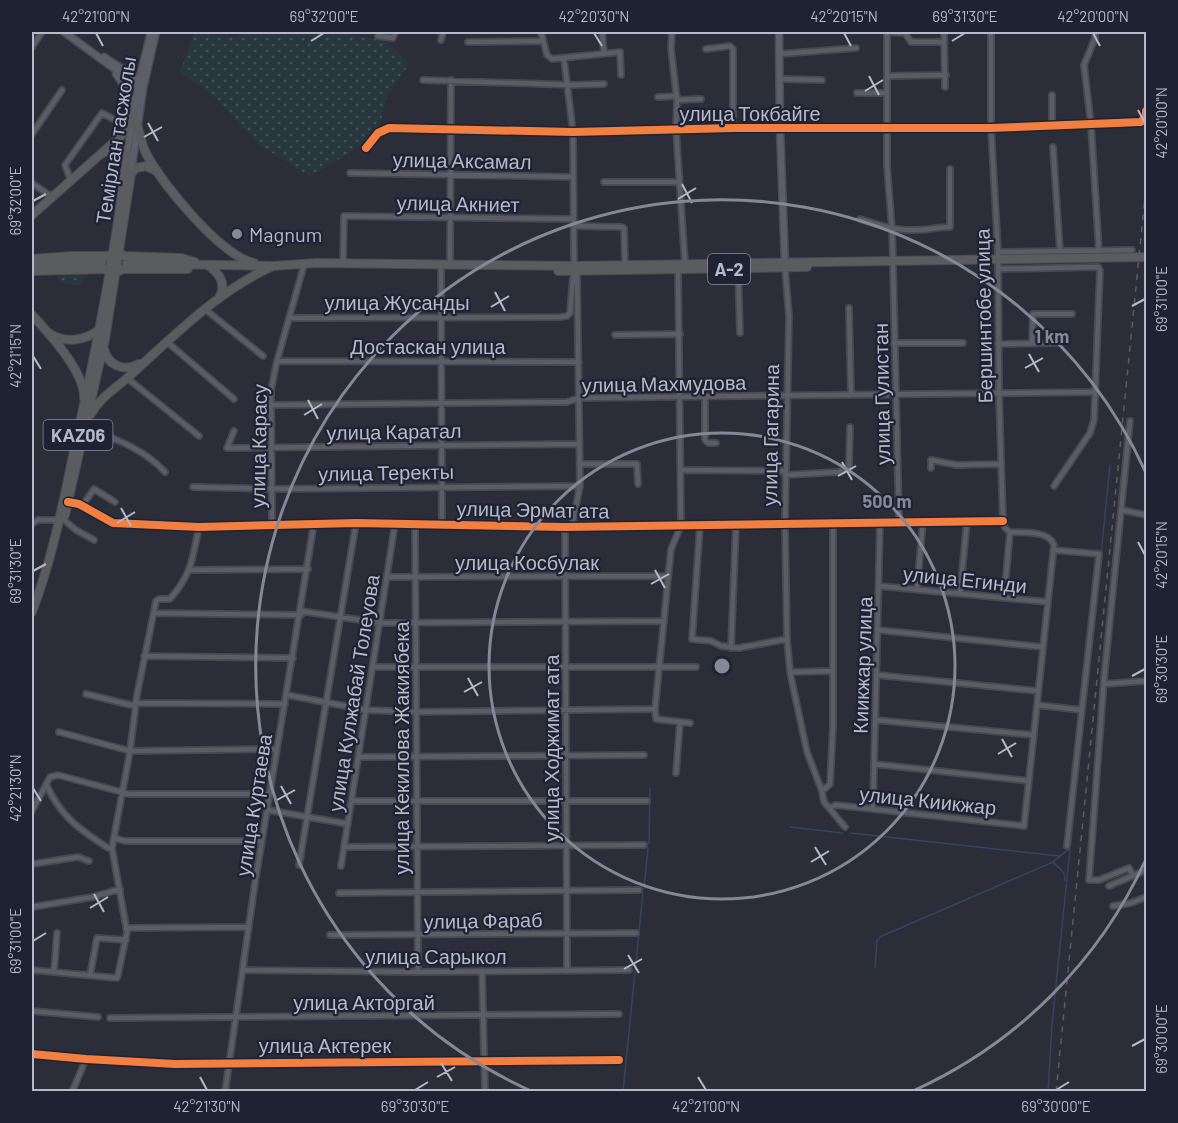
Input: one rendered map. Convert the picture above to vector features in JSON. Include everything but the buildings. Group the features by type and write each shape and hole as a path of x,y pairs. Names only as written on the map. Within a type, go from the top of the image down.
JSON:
{"highway":[{"path":"32,215 128,127 134,113"},
{"path":"137,124 143,146 158,172 194,217 230,251 245,261 273,266"},
{"path":"101,154 113,149 128,154"},
{"name":"Темірлан тасжолы","path":"115,262 128,154"},
{"path":"131,174 136,168 146,166 158,172"},
{"name":"Темірлан тасжолы","path":"115,262 131,174"},
{"path":"32,265 115,262 225,266 232,260 230,251"},
{"path":"32,259 72,256 115,262"},
{"name":"A-2","path":"325,265 450,265 576,269 625,265 785,265 1146,259"},
{"path":"32,272 115,262"},
{"name":"KАZ06","path":"32,612 68,502 100,329 115,262"},
{"name":"KАZ06","path":"32,622 44,590 104,345 115,262"},
{"name":"A-2","path":"225,266 325,265 441,269 678,270 738,269 785,265"},
{"path":"84,423 100,400 220,297 223,285 219,275 210,266"},
{"path":"208,308 252,276 273,266"},
{"name":"KАZ06","path":"32,315 46,330 79,377 84,392 84,423"},
{"path":"46,330 59,338 68,340 84,338 100,329"},
{"path":"104,345 109,360 120,367 134,366 145,360"}],"main road":[{"path":"64,32 110,66 141,84"},
{"path":"71,32 141,84"},
{"name":"Темірлан тасжолы","path":"131,174 141,84 151,32"},
{"name":"Темірлан тасжолы","path":"128,154 134,113 156,32"},
{"name":"улица Гагарина","path":"779,32 785,265"},
{"path":"110,66 125,87 134,113"}],"street":[{"path":"32,47 42,32"},
{"path":"378,36 393,38 395,32"},
{"path":"441,40 443,32"},
{"path":"541,32 549,57 564,59 621,53 621,75"},
{"path":"602,32 604,53"},
{"path":"672,32 671,49 677,98 676,129 685,264"},
{"path":"887,32 906,33 911,42 945,42"},
{"name":"улица Гулистан","path":"887,32 886,129 892,229 899,521"},
{"path":"944,32 945,87"},
{"name":"Бершинтобе улица","path":"991,32 991,128 998,261 1003,521"},
{"path":"1095,32 1095,38 1084,65 1091,125 1099,252"},
{"path":"468,42 543,40"},
{"path":"706,49 730,46 733,49 733,129"},
{"path":"779,54 856,48"},
{"path":"564,59 573,132 573,226 579,362 580,486 575,521 572,526"},
{"path":"887,76 946,75"},
{"path":"780,79 822,80"},
{"path":"423,80 567,85 604,84"},
{"path":"450,265 451,80"},
{"path":"32,134 62,90"},
{"path":"857,93 887,93"},
{"path":"1052,95 1052,126"},
{"path":"658,97 701,99"},
{"name":"улица Токбайге","path":"366,148 378,133 389,128 573,132 676,129 991,128 1141,122 1146,116 1146,111"},
{"path":"71,181 65,165 102,113 128,127"},
{"path":"1053,147 1060,251"},
{"path":"860,219 892,229 917,230 930,227 950,227 950,169"},
{"name":"улица Аксамал","path":"350,173 573,177"},
{"path":"604,182 679,182"},
{"path":"32,183 52,197"},
{"name":"улица Акниет","path":"343,264 344,216 573,219"},
{"path":"573,226 621,226 624,228 625,265"},
{"path":"998,261 1060,251 1132,250"},
{"path":"998,261 1098,267 1100,270 1092,427 1054,486"},
{"name":"улица Карасу","path":"272,524 270,405 277,361 307,265"},
{"name":"улица Гагарина","path":"785,265 789,316 785,524 787,639 790,672 807,752 825,802 845,827"},
{"path":"441,269 442,524"},
{"name":"улица Жусанды","path":"289,318 564,317 570,313 576,269"},
{"path":"738,269 740,333"},
{"path":"678,270 681,526 670,549 654,709 656,719 690,723"},
{"path":"208,308 263,356"},
{"path":"849,308 851,395"},
{"path":"1032,343 1033,314 1072,314"},
{"path":"615,335 680,334"},
{"path":"167,342 234,399"},
{"path":"894,343 963,343"},
{"path":"998,344 1056,343"},
{"name":"Достаскан улица","path":"277,361 579,362"},
{"path":"127,378 199,436"},
{"name":"улица Махмудова","path":"270,405 567,402 579,398 705,396 1095,392"},
{"path":"705,396 705,440 708,443 716,443"},
{"path":"1130,421 1104,684 1089,880 1100,880 1129,868 1132,876"},
{"path":"84,423 126,444 165,472"},
{"path":"681,470 839,472 849,468 850,427"},
{"name":"улица Каратал","path":"234,431 226,448 579,444"},
{"path":"931,468 931,460 957,465 1001,464"},
{"path":"580,464 637,464 638,484"},
{"name":"улица Теректы","path":"193,487 271,489 580,486"},
{"path":"82,506 94,489 115,502"},
{"name":"улица Эрмат ата","path":"68,502 82,506 113,523 199,527 314,523 681,526 1003,521"},
{"path":"1122,510 1146,515"},
{"path":"32,524 38,520 61,520 94,540"},
{"path":"917,589 923,521"},
{"name":"улица Егинди","path":"960,593 968,521"},
{"path":"1003,521 1005,528 1010,532 1046,536 1052,539 1053,550 1029,781"},
{"name":"Киикжар улица","path":"873,809 880,522"},
{"name":"улица Куртаева","path":"225,1092 262,840 314,523"},
{"path":"299,865 356,523"},
{"name":"улица Кекилова Жакиябека","path":"415,523 418,972"},
{"path":"822,790 830,784 833,523"},
{"name":"улица Кулжабай Толеуова","path":"341,866 395,524"},
{"path":"731,648 736,524"},
{"path":"700,525 692,639 711,641 731,648 769,644 787,639"},
{"name":"улица Ходжимат ата","path":"565,526 567,970"},
{"path":"32,970 117,978 126,940 126,928 112,848 130,751 135,704 156,601 159,598 170,599 182,585 190,570 199,527"},
{"path":"1004,597 1010,532"},
{"path":"1053,550 1099,554 1067,846"},
{"path":"190,570 308,568"},
{"name":"улица Косбулак","path":"387,578 668,576"},
{"name":"улица Егинди","path":"879,586 1048,602"},
{"path":"154,613 301,613 380,623 664,621"},
{"path":"878,630 1043,647"},
{"path":"144,656 293,658"},
{"path":"373,667 696,667"},
{"path":"790,672 833,671"},
{"path":"877,675 1038,691"},
{"path":"1104,684 1146,681"},
{"path":"86,694 135,704 285,704"},
{"path":"287,695 366,710 416,712 654,709"},
{"path":"1037,705 1082,710"},
{"path":"875,720 1034,735"},
{"path":"676,773 680,722"},
{"path":"59,732 130,751 277,749"},
{"path":"359,757 644,755"},
{"name":"улица Киикжар","path":"829,807 836,805 1024,826 1029,781 874,764"},
{"path":"32,811 50,777 58,776 123,793 270,794"},
{"path":"46,784 53,800 67,818 78,828 108,848 112,848"},
{"path":"352,801 647,801"},
{"path":"267,810 348,824"},
{"path":"114,838 125,841 262,840"},
{"path":"344,847 644,845"},
{"path":"32,864 78,857 89,861"},
{"path":"1109,886 1146,870"},
{"path":"32,907 93,897 120,889"},
{"path":"339,893 639,890"},
{"path":"1113,906 1131,903 1146,897"},
{"path":"126,928 249,927"},
{"path":"54,972 57,933"},
{"name":"улица Фараб","path":"330,935 636,933"},
{"path":"90,975 97,938 126,940"},
{"name":"улица Сарыкол","path":"243,970 418,972 630,970"},
{"path":"482,971 485,1092"},
{"path":"32,1011 98,1017"},
{"name":"улица Акторгай","path":"110,1018 619,1014"},
{"name":"улица Актерек","path":"32,1054 175,1064 619,1060"},
{"path":"72,1092 86,1059"}],"shaded area":[{"path":"195,32 231,37 253,32 336,32 386,41 409,64 387,96 380,124 365,142 310,176 258,144 215,97 180,72"},
{"path":"53,270 76,274 79,271 92,270 79,285 61,283"}],"waterway":[{"path":"1101,554 1110,465"},
{"path":"875,967 877,940 882,936 1053,862 1070,848 1087,684"},
{"path":"649,844 650,788"},
{"path":"790,827 843,833"},
{"path":"851,833 1059,856"},
{"path":"644,888 648,848"},
{"path":"1048,1092 1052,1024 1070,849"},
{"path":"1054,863 1064,873 1065,881"},
{"path":"623,1092 643,892"}],"railway":[{"path":"1056,1092 1146,186"}],"cycle path":[{"path":"366,148 378,133 389,128 573,132 733,128 991,128 1141,122 1146,116 1146,111"},
{"path":"68,502 79,504 113,523 199,527 356,523 565,527 1003,521"},
{"path":"32,1054 175,1064 619,1060"}],"place":[{"name":"Magnum","path":"237,234"}]}
